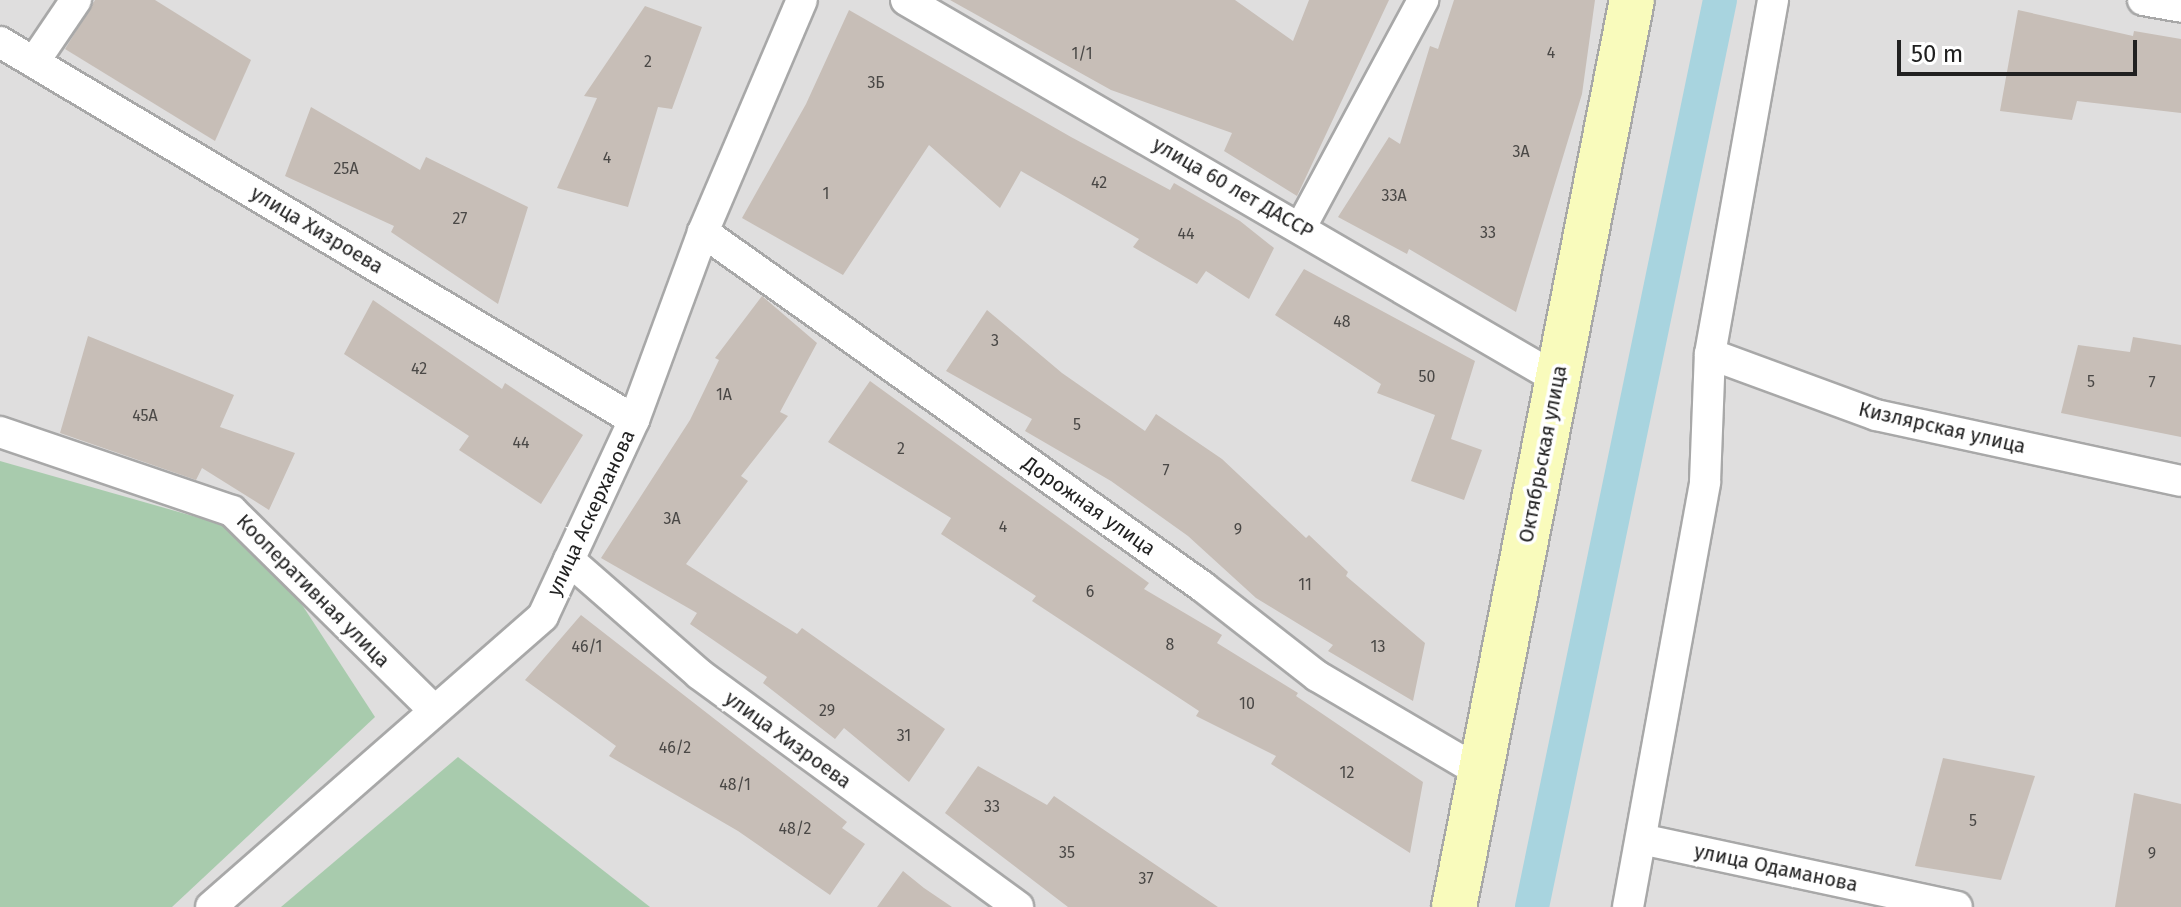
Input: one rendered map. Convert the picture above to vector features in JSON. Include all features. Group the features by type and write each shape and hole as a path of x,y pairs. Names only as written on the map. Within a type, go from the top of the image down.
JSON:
{"street":[{"path":"34,62 76,0"},
{"name":"улица Аскерханова","path":"211,907 433,709 543,616 634,420 703,232 802,0"},
{"name":"улица 60 лет ДАССР","path":"906,0 1558,379"},
{"path":"1301,227 1423,0"},
{"name":"Октябрьская улица","path":"1454,907 1632,0"},
{"path":"1628,907 1705,482 1710,354 1773,0"},
{"path":"2143,0 2181,7"},
{"name":"улица Хизроева","path":"0,42 634,420"},
{"name":"Дорожная улица","path":"703,232 1203,587 1317,676 1480,772"},
{"name":"Кизлярская улица","path":"1710,354 1876,415 2181,481"},
{"name":"Кооперативная улица","path":"0,432 232,511 433,709"},
{"name":"улица Хизроева","path":"569,560 699,674 1018,907"},
{"name":"улица Одаманова","path":"1641,839 1957,907"}],"shaded area":[{"path":"0,0 2181,0 2181,907 0,907"}],"green space":[{"path":"0,461 256,534 375,717 172,907 0,907"},
{"path":"458,757 650,907 281,907"}],"building":[{"path":"95,0 155,0 251,60 215,141 65,49"},
{"path":"950,0 1235,0 1293,41 1309,0 1389,0 1297,196 1224,151 1232,133 1111,90"},
{"path":"1454,0 1595,0 1582,94 1516,312 1409,249 1407,254 1338,217 1389,137 1400,144 1430,46 1438,49"},
{"path":"645,6 702,27 672,109 658,107 628,207 557,188 597,98 584,96"},
{"path":"849,10 1071,137 1170,190 1174,183 1240,221 1274,248 1249,299 1206,271 1197,284 1133,247 1139,239 1021,171 1000,208 929,145 843,275 742,218 806,104"},
{"path":"2018,10 2133,36 2134,31 2181,39 2181,113 2077,101 2072,120 2000,111"},
{"path":"311,107 420,170 426,157 528,207 498,304 391,232 394,226 285,176"},
{"path":"1304,269 1475,361 1451,439 1482,450 1464,500 1411,481 1435,415 1377,393 1381,384 1275,315"},
{"path":"762,296 817,343 780,412 788,416 741,476 748,481 686,564 797,634 802,628 945,729 909,782 844,728 835,739 763,683 767,677 690,624 697,613 601,558 690,420 719,360 715,358"},
{"path":"373,300 502,389 505,383 583,435 541,504 459,450 469,436 344,354"},
{"path":"987,310 1062,373 1145,431 1156,414 1222,459 1306,538 1309,535 1348,572 1346,576 1425,643 1413,701 1328,651 1333,645 1256,598 1188,536 1111,481 1025,431 1032,419 946,371"},
{"path":"88,336 234,395 220,427 295,453 269,510 202,468 196,480 60,433"},
{"path":"2133,337 2181,345 2181,437 2061,413 2078,345 2130,352"},
{"path":"870,381 1149,583 1144,589 1222,635 1217,643 1298,693 1296,696 1423,782 1410,853 1271,764 1276,756 1196,716 1199,711 1032,601 1036,596 941,534 951,518 828,442"},
{"path":"581,615 847,822 842,828 865,844 830,895 738,831 609,756 616,746 525,680"},
{"path":"1943,758 2035,776 2001,880 1915,866"},
{"path":"978,766 1047,805 1054,796 1218,907 1068,907 945,813"},
{"path":"2134,793 2181,804 2181,907 2115,907"},
{"path":"903,871 924,888 952,907 877,907"}],"waterway":[{"path":"1532,907 1720,0"}]}
